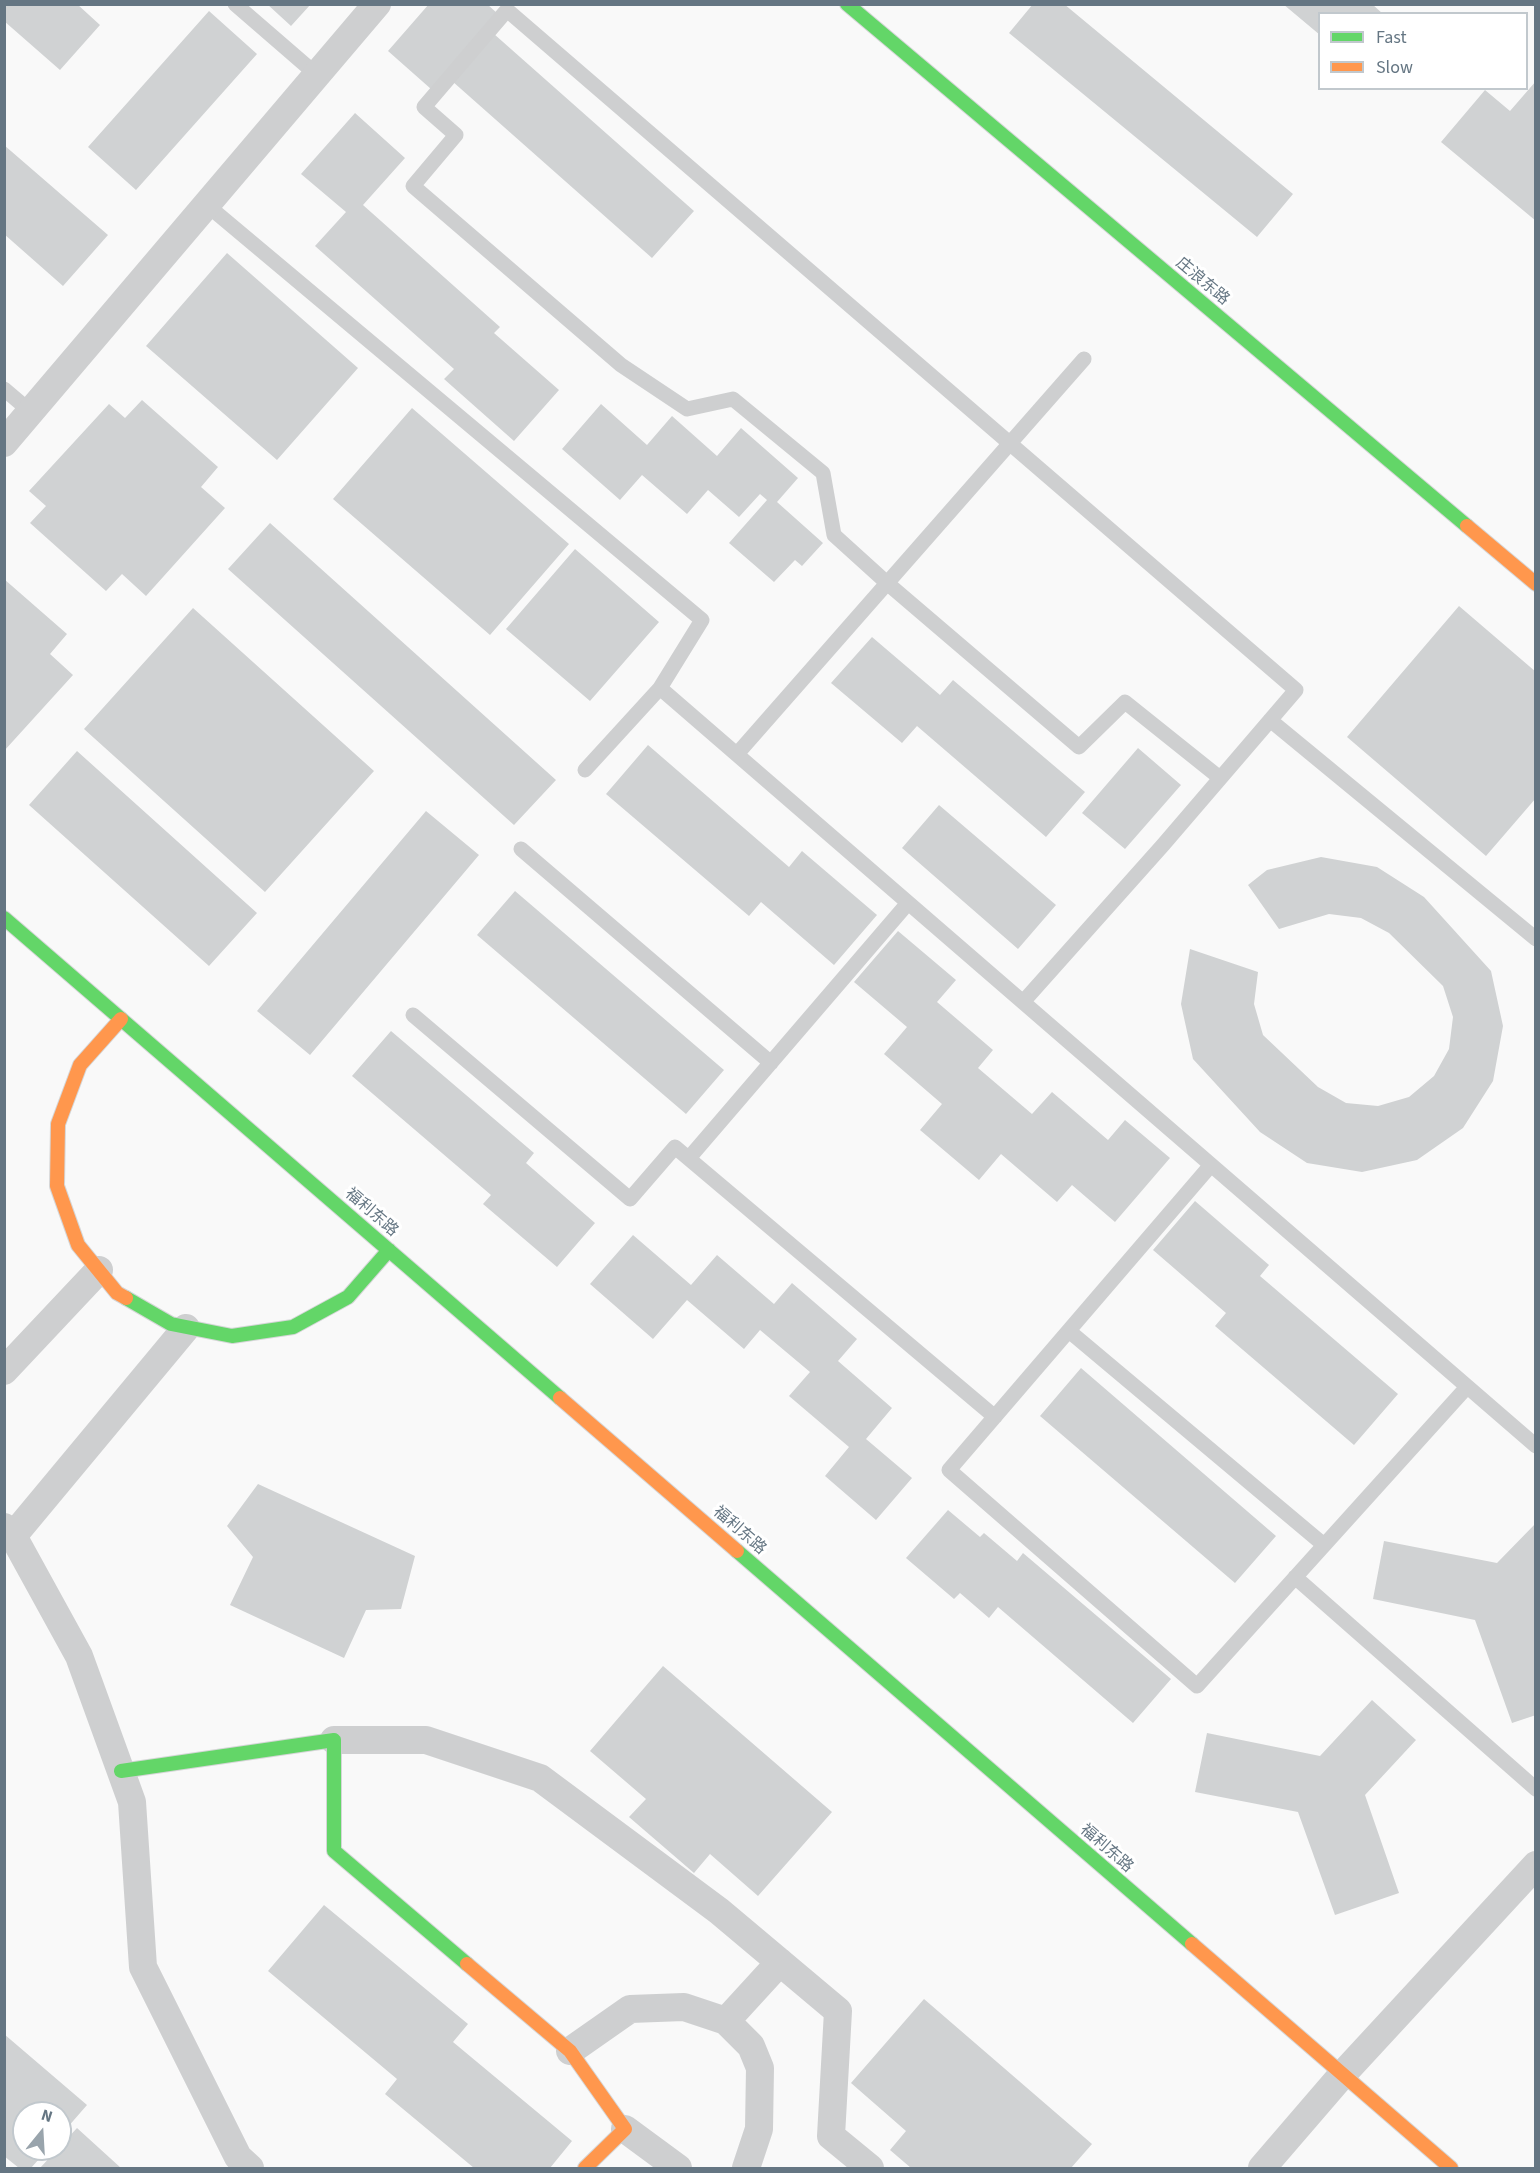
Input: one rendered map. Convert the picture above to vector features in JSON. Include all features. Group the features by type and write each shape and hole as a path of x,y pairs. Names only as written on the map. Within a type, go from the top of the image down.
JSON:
{"street":[{"path":"4,443 377,4"},
{"name":"庄浪东路","path":"847,4 1536,584"},
{"name":"福利东路","path":"4,918 1451,2169"},
{"path":"121,1019 80,1065 58,1124 57,1186 78,1245 117,1293 171,1324 186,1328 232,1336 293,1327 348,1297 389,1250"},
{"path":"4,1371 99,1270"},
{"path":"186,1328 9,1531 79,1656 132,1802 142,1967 238,2157 249,2169"},
{"path":"121,1771 334,1740 426,1740 540,1778 719,1911 838,2011 831,2136 870,2169"},
{"path":"334,1740 334,1851 570,2051 625,2129 678,2169"},
{"path":"1262,2169 1342,2075 1536,1865"},
{"path":"726,2021 780,1962"},
{"path":"570,2051 630,2009 684,2007 726,2021 751,2046 760,2068 759,2129 746,2169"},
{"path":"585,2169 625,2129"}],"lane":[{"path":"235,4 317,75"},
{"path":"1023,1002 1220,778 1296,690 507,10 423,107 456,135 413,186 621,365 687,409 734,399 823,473 834,535 1078,747 1125,702 1220,778"},
{"path":"207,205 702,620 660,688 585,770"},
{"path":"737,754 1084,358"},
{"path":"4,389 31,412"},
{"path":"660,688 1536,1446"},
{"path":"1270,720 1536,939"},
{"path":"520,849 771,1063"},
{"path":"689,1158 908,903"},
{"path":"413,1015 630,1198 675,1147 995,1417"},
{"path":"1211,1165 950,1470 1197,1686 1467,1387"},
{"path":"1069,1331 1324,1545"},
{"path":"1295,1577 1536,1789"}],"building":[{"path":"4,4 77,4 100,25 60,70 4,21"},
{"path":"267,4 311,4 291,26"},
{"path":"429,4 487,4 498,14 431,89 388,51"},
{"path":"1033,4 1064,4 1293,194 1257,237 1009,33"},
{"path":"1283,4 1372,4 1381,12 1318,12 1318,33"},
{"path":"209,11 257,54 136,190 88,147"},
{"path":"494,34 694,211 652,258 452,81"},
{"path":"1536,81 1536,221 1441,142 1485,90 1510,111"},
{"path":"355,113 405,158 363,205 500,327 494,333 559,390 514,441 444,379 454,369 315,246 346,212 301,174"},
{"path":"4,145 108,235 63,286 4,234"},
{"path":"227,253 358,368 277,460 146,346"},
{"path":"142,400 218,467 201,487 225,508 146,596 122,574 106,591 30,523 46,506 29,491 109,404 125,418"},
{"path":"601,404 647,445 672,416 717,456 741,428 798,478 777,502 823,543 802,566 795,560 774,582 729,543 767,500 760,494 739,517 708,490 687,514 642,475 620,500 562,449"},
{"path":"412,408 569,544 490,635 333,499"},
{"path":"270,523 556,780 514,825 228,569"},
{"path":"575,549 659,622 590,701 506,629"},
{"path":"4,579 67,634 50,654 73,675 4,751"},
{"path":"1459,606 1536,672 1536,798 1486,856 1347,737"},
{"path":"193,608 374,771 265,892 84,729"},
{"path":"872,637 940,695 953,680 1085,792 1046,837 917,726 902,743 831,683"},
{"path":"648,745 789,867 802,851 877,915 834,965 761,902 749,916 606,794"},
{"path":"1138,748 1181,785 1125,849 1082,813"},
{"path":"77,751 257,913 209,966 29,805"},
{"path":"939,805 1056,905 1018,949 902,848"},
{"path":"426,811 479,855 310,1055 257,1011"},
{"path":"1321,857 1377,867 1424,897 1491,971 1503,1026 1493,1081 1463,1128 1417,1160 1362,1172 1307,1163 1260,1132 1193,1059 1181,1004 1190,949 1258,972 1254,1004 1263,1035 1318,1087 1346,1103 1378,1106 1409,1097 1434,1076 1449,1049 1453,1017 1443,986 1389,933 1361,918 1329,914 1279,929 1248,885 1267,870"},
{"path":"515,891 724,1070 686,1114 477,935"},
{"path":"898,931 956,980 937,1002 993,1050 978,1068 1032,1114 1052,1092 1108,1140 1125,1120 1170,1158 1115,1222 1072,1185 1057,1202 1001,1154 979,1180 920,1130 942,1104 884,1054 907,1027 854,982"},
{"path":"391,1031 534,1153 526,1163 595,1223 557,1267 483,1204 491,1195 352,1076"},
{"path":"1195,1201 1269,1265 1260,1276 1398,1394 1354,1445 1215,1326 1226,1313 1153,1250"},
{"path":"633,1235 691,1285 717,1255 774,1304 792,1283 857,1339 838,1361 892,1408 866,1439 912,1478 876,1520 825,1476 849,1447 789,1396 810,1372 760,1330 744,1349 687,1300 653,1339 590,1284"},
{"path":"1081,1368 1276,1536 1235,1583 1040,1416"},
{"path":"258,1484 415,1556 401,1609 366,1610 344,1658 230,1605 253,1557 227,1526"},
{"path":"948,1510 980,1537 984,1533 1017,1561 1023,1553 1171,1679 1133,1723 998,1607 989,1618 960,1593 954,1599 906,1558"},
{"path":"1536,1523 1536,1715 1512,1723 1475,1620 1373,1599 1384,1541 1497,1563"},
{"path":"663,1666 832,1812 758,1896 710,1854 694,1873 629,1817 646,1799 590,1751"},
{"path":"1372,1700 1416,1740 1365,1795 1399,1893 1335,1915 1298,1812 1195,1792 1207,1733 1320,1756"},
{"path":"324,1905 468,2024 453,2042 572,2141 550,2168 474,2168 385,2094 397,2079 268,1971"},
{"path":"924,1999 1092,2144 1071,2168 911,2168 890,2150 906,2131 851,2083"},
{"path":"4,2034 87,2105 72,2122 72,2101 12,2101 12,2161 37,2161 31,2168 19,2168 4,2156"},
{"path":"77,2128 121,2168 40,2168 46,2161 72,2161 72,2133"}],"traffic: fast":[{"path":"847,4 1467,526"},
{"path":"4,918 560,1398"},
{"path":"126,1298 171,1324 232,1336 293,1327 348,1297 389,1250"},
{"path":"737,1551 1192,1944"},
{"path":"121,1771 334,1740 334,1851 467,1964"}],"traffic: slow":[{"path":"1467,526 1536,584"},
{"path":"121,1019 80,1065 58,1124 57,1186 78,1245 117,1293 126,1298"},
{"path":"560,1398 737,1551"},
{"path":"1192,1944 1451,2168"},
{"path":"467,1964 570,2051 625,2129 585,2168"}]}
